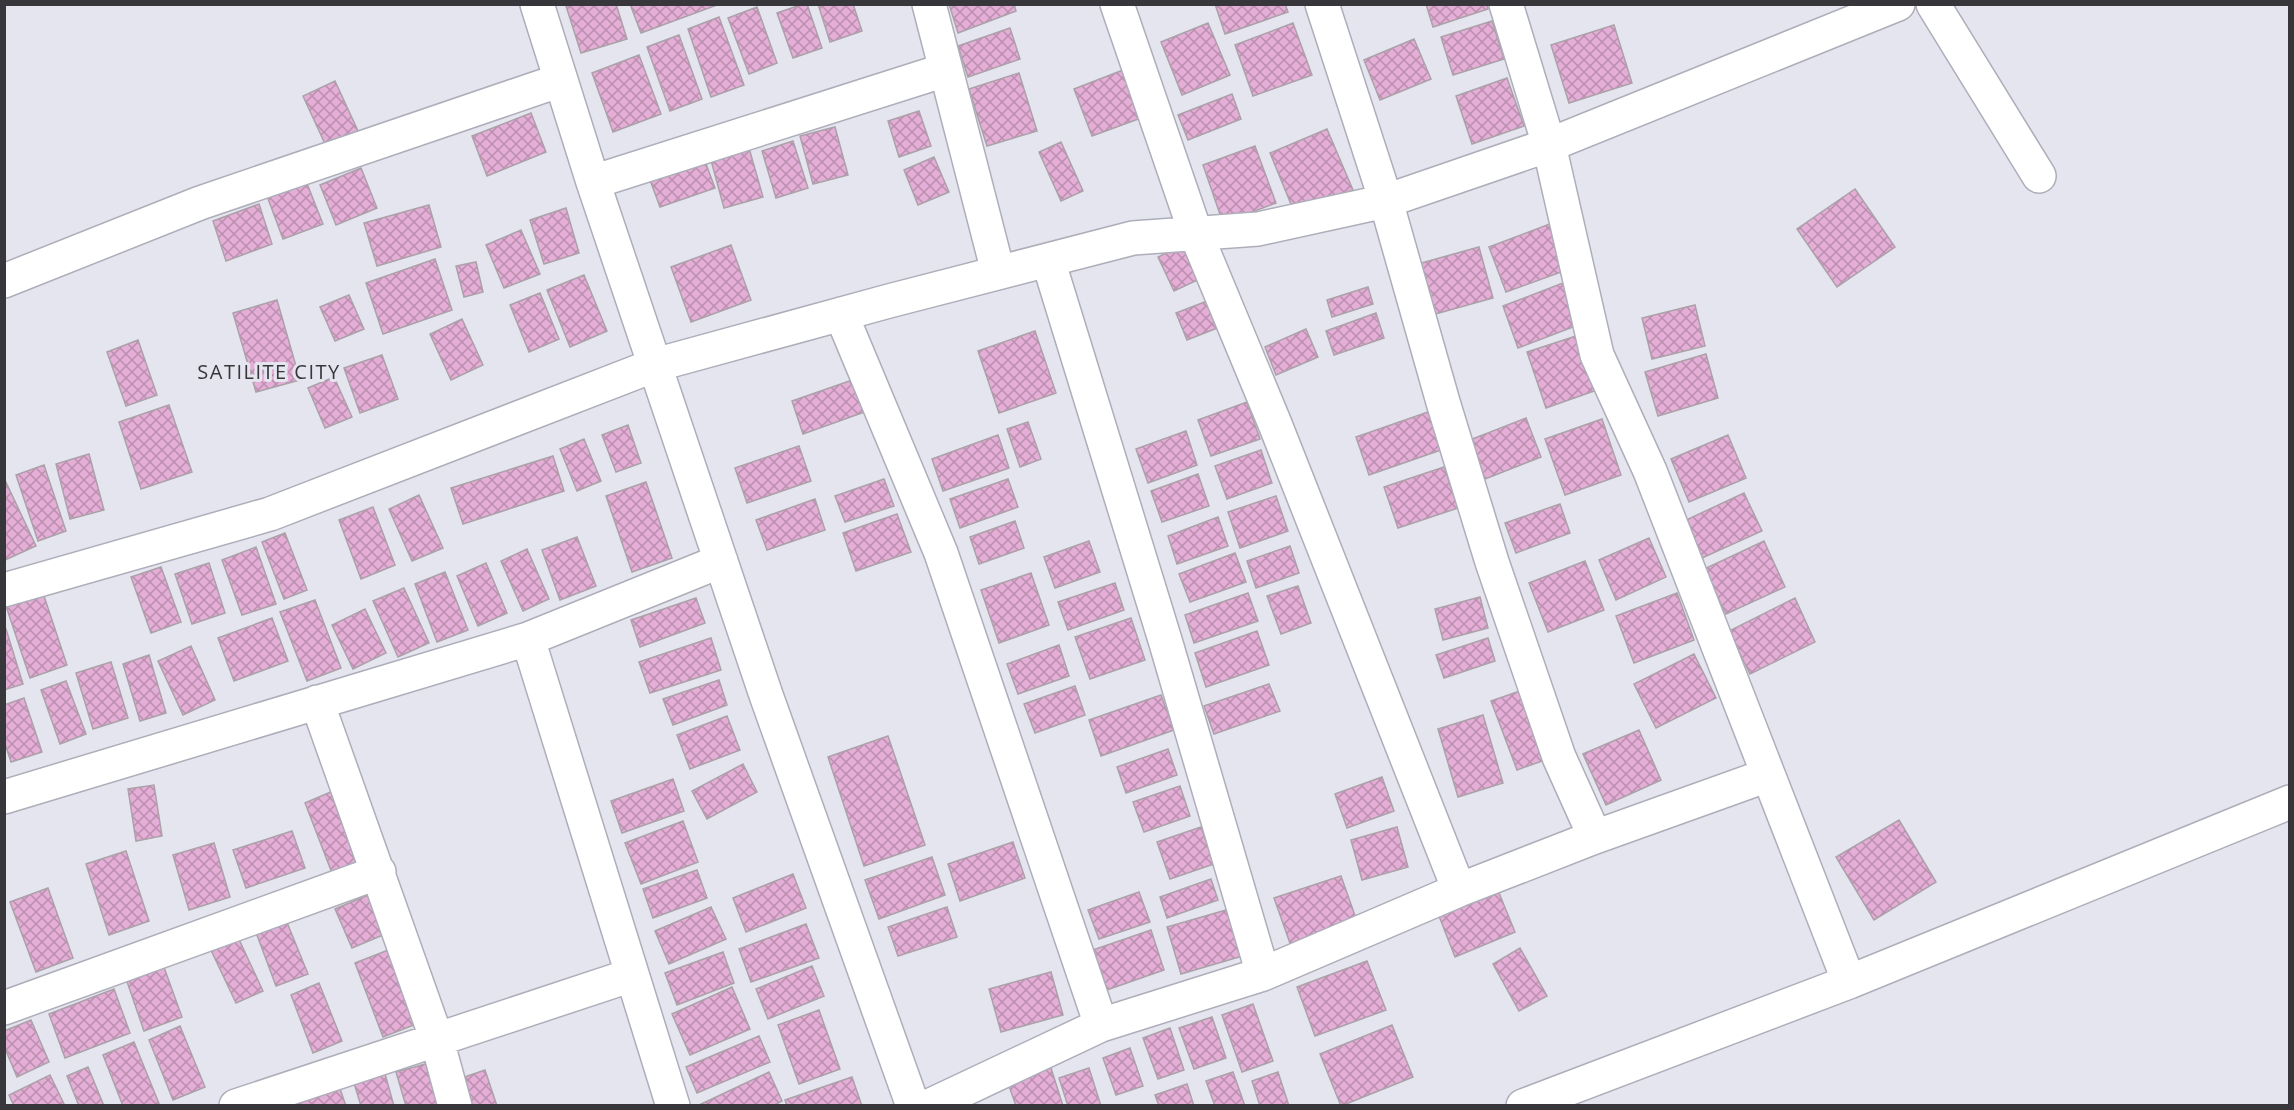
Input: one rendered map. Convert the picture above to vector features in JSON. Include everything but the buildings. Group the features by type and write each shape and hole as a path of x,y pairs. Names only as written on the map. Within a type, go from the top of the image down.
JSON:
{"street":[{"path":"537,4 593,183 766,695 913,1106"},
{"path":"929,4 998,272"},
{"path":"1117,4 1197,234 1275,424 1459,890"},
{"path":"1322,4 1386,201 1443,402 1492,562 1559,757 1595,837"},
{"path":"1506,4 1549,145 1598,355 1650,471 1849,982"},
{"path":"4,590 270,514 655,365 998,272 1133,238 1258,230 1386,201 1549,145 1898,4"},
{"path":"1933,4 2039,176"},
{"path":"593,183 945,70"},
{"path":"4,281 200,203 561,80"},
{"path":"1048,260 1165,640 1263,974"},
{"path":"841,314 941,553 1101,1025"},
{"path":"4,796 528,639 721,561"},
{"path":"528,639 673,1106"},
{"path":"318,702 437,1040 455,1106"},
{"path":"928,1106 1101,1025 1263,974 1459,890 1595,837 1768,775"},
{"path":"1523,1106 1849,982 2289,802"},
{"path":"4,1008 379,872"},
{"path":"236,1106 632,975"}],"district":[{"name":"SATILITE CITY","path":"269,371"}]}
